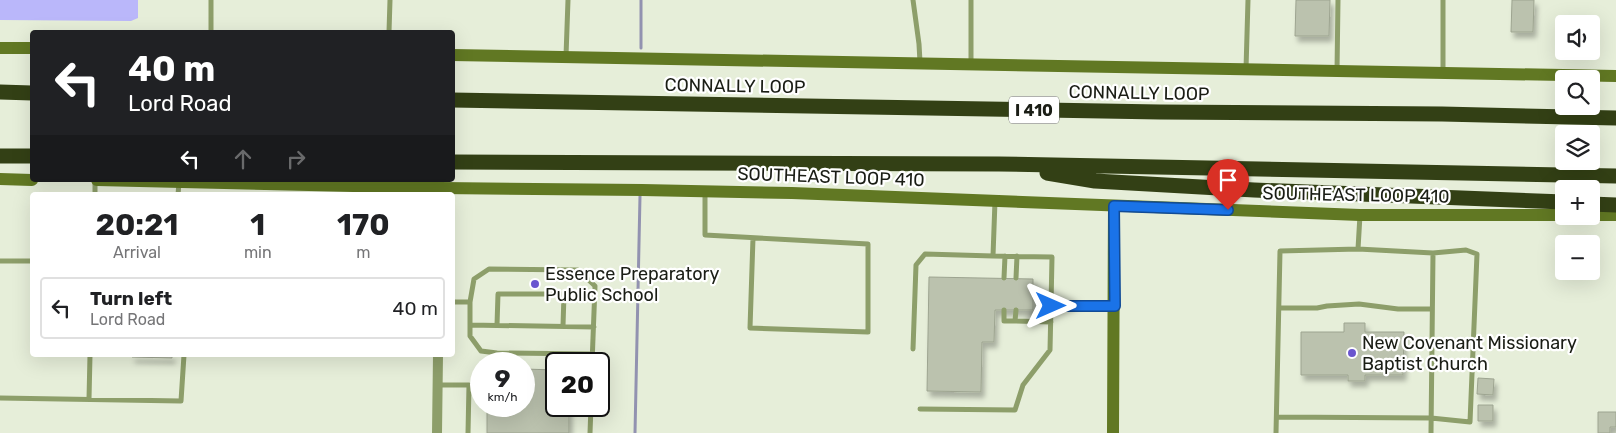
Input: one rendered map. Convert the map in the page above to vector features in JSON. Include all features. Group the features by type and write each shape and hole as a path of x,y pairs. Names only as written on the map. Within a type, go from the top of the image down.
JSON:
{"highway":[{"path":"4,92 30,93"},
{"name":"CONNALLY LOOP","path":"455,100 1616,118"},
{"path":"0,156 30,156"},
{"path":"455,162 999,164 1616,176"},
{"path":"999,164 1095,181 1254,190 1555,202"},
{"path":"1600,204 1616,205"}],"main road":[{"path":"0,48 30,48"},
{"path":"455,55 1616,76"},
{"path":"0,179 30,180"},
{"name":"SOUTHEAST LOOP 410","path":"203,182 441,192 705,191 1360,215 1555,215"},
{"path":"1113,433 1114,206"},
{"path":"1600,215 1616,215"}],"street":[{"path":"437,433 438,357"}],"lane":[{"path":"211,0 211,30"},
{"path":"389,30 390,0"},
{"path":"566,57 568,0"},
{"path":"913,0 920,63"},
{"path":"971,0 971,64"},
{"path":"1246,69 1248,0"},
{"path":"1337,71 1338,0"},
{"path":"1443,0 1443,73"},
{"path":"705,191 705,235 868,244 868,332 750,328 753,238"},
{"path":"993,256 995,201"},
{"path":"1358,249 1360,215"},
{"path":"1276,433 1280,250 1358,249 1433,253 1466,250 1477,254 1470,422 1431,418 1277,417"},
{"path":"1431,433 1433,253"},
{"path":"913,349 916,265 925,254 1052,257 1050,350 1023,385 1015,410 920,409"},
{"path":"1004,278 1005,256"},
{"path":"1016,278 1017,256"},
{"path":"0,261 30,261"},
{"path":"545,354 481,351 470,336 470,302 474,279 489,269 578,270 595,286 593,352"},
{"path":"497,325 498,294 564,294 563,326"},
{"path":"455,302 470,302"},
{"path":"1279,308 1316,308 1359,304 1398,309 1432,308"},
{"path":"1051,306 1115,306"},
{"path":"1004,310 1004,321 1051,322"},
{"path":"1015,322 1016,310"},
{"path":"470,325 594,327"},
{"path":"89,399 90,357"},
{"path":"0,398 181,401 184,357"},
{"path":"438,385 469,385 468,433"},
{"path":"590,433 591,417"}],"shaded area":[{"path":"0,0 138,0 138,18 131,21 0,20"}],"building":[{"path":"1296,0 1330,0 1329,36 1295,36"},
{"path":"1512,0 1534,0 1533,32 1511,32"},
{"path":"929,277 1033,279 1033,310 995,310 994,342 982,342 981,392 927,391"},
{"name":"New Covenant Missionary Baptist Church","path":"1344,323 1365,323 1365,332 1404,332 1403,375 1365,375 1365,381 1348,381 1348,375 1301,375 1301,332 1344,332"},
{"path":"132,357 172,357 172,358"},
{"path":"535,369 545,370 545,417 569,417 569,433 487,433 487,417 535,417"},
{"path":"1478,378 1494,379 1493,395 1477,394"},
{"path":"1478,405 1493,405 1493,421 1478,421"},
{"path":"1598,412 1616,412 1616,427 1610,427 1610,433 1598,433"}],"waterway":[{"path":"641,0 641,48"},
{"path":"635,433 640,196"}],"place":[{"name":"Essence Preparatory Public School","path":"535,284"},
{"name":"New Covenant Missionary Baptist Church","path":"1352,353"}],"route":[{"path":"1051,306 1115,306 1114,206 1228,210"}]}
